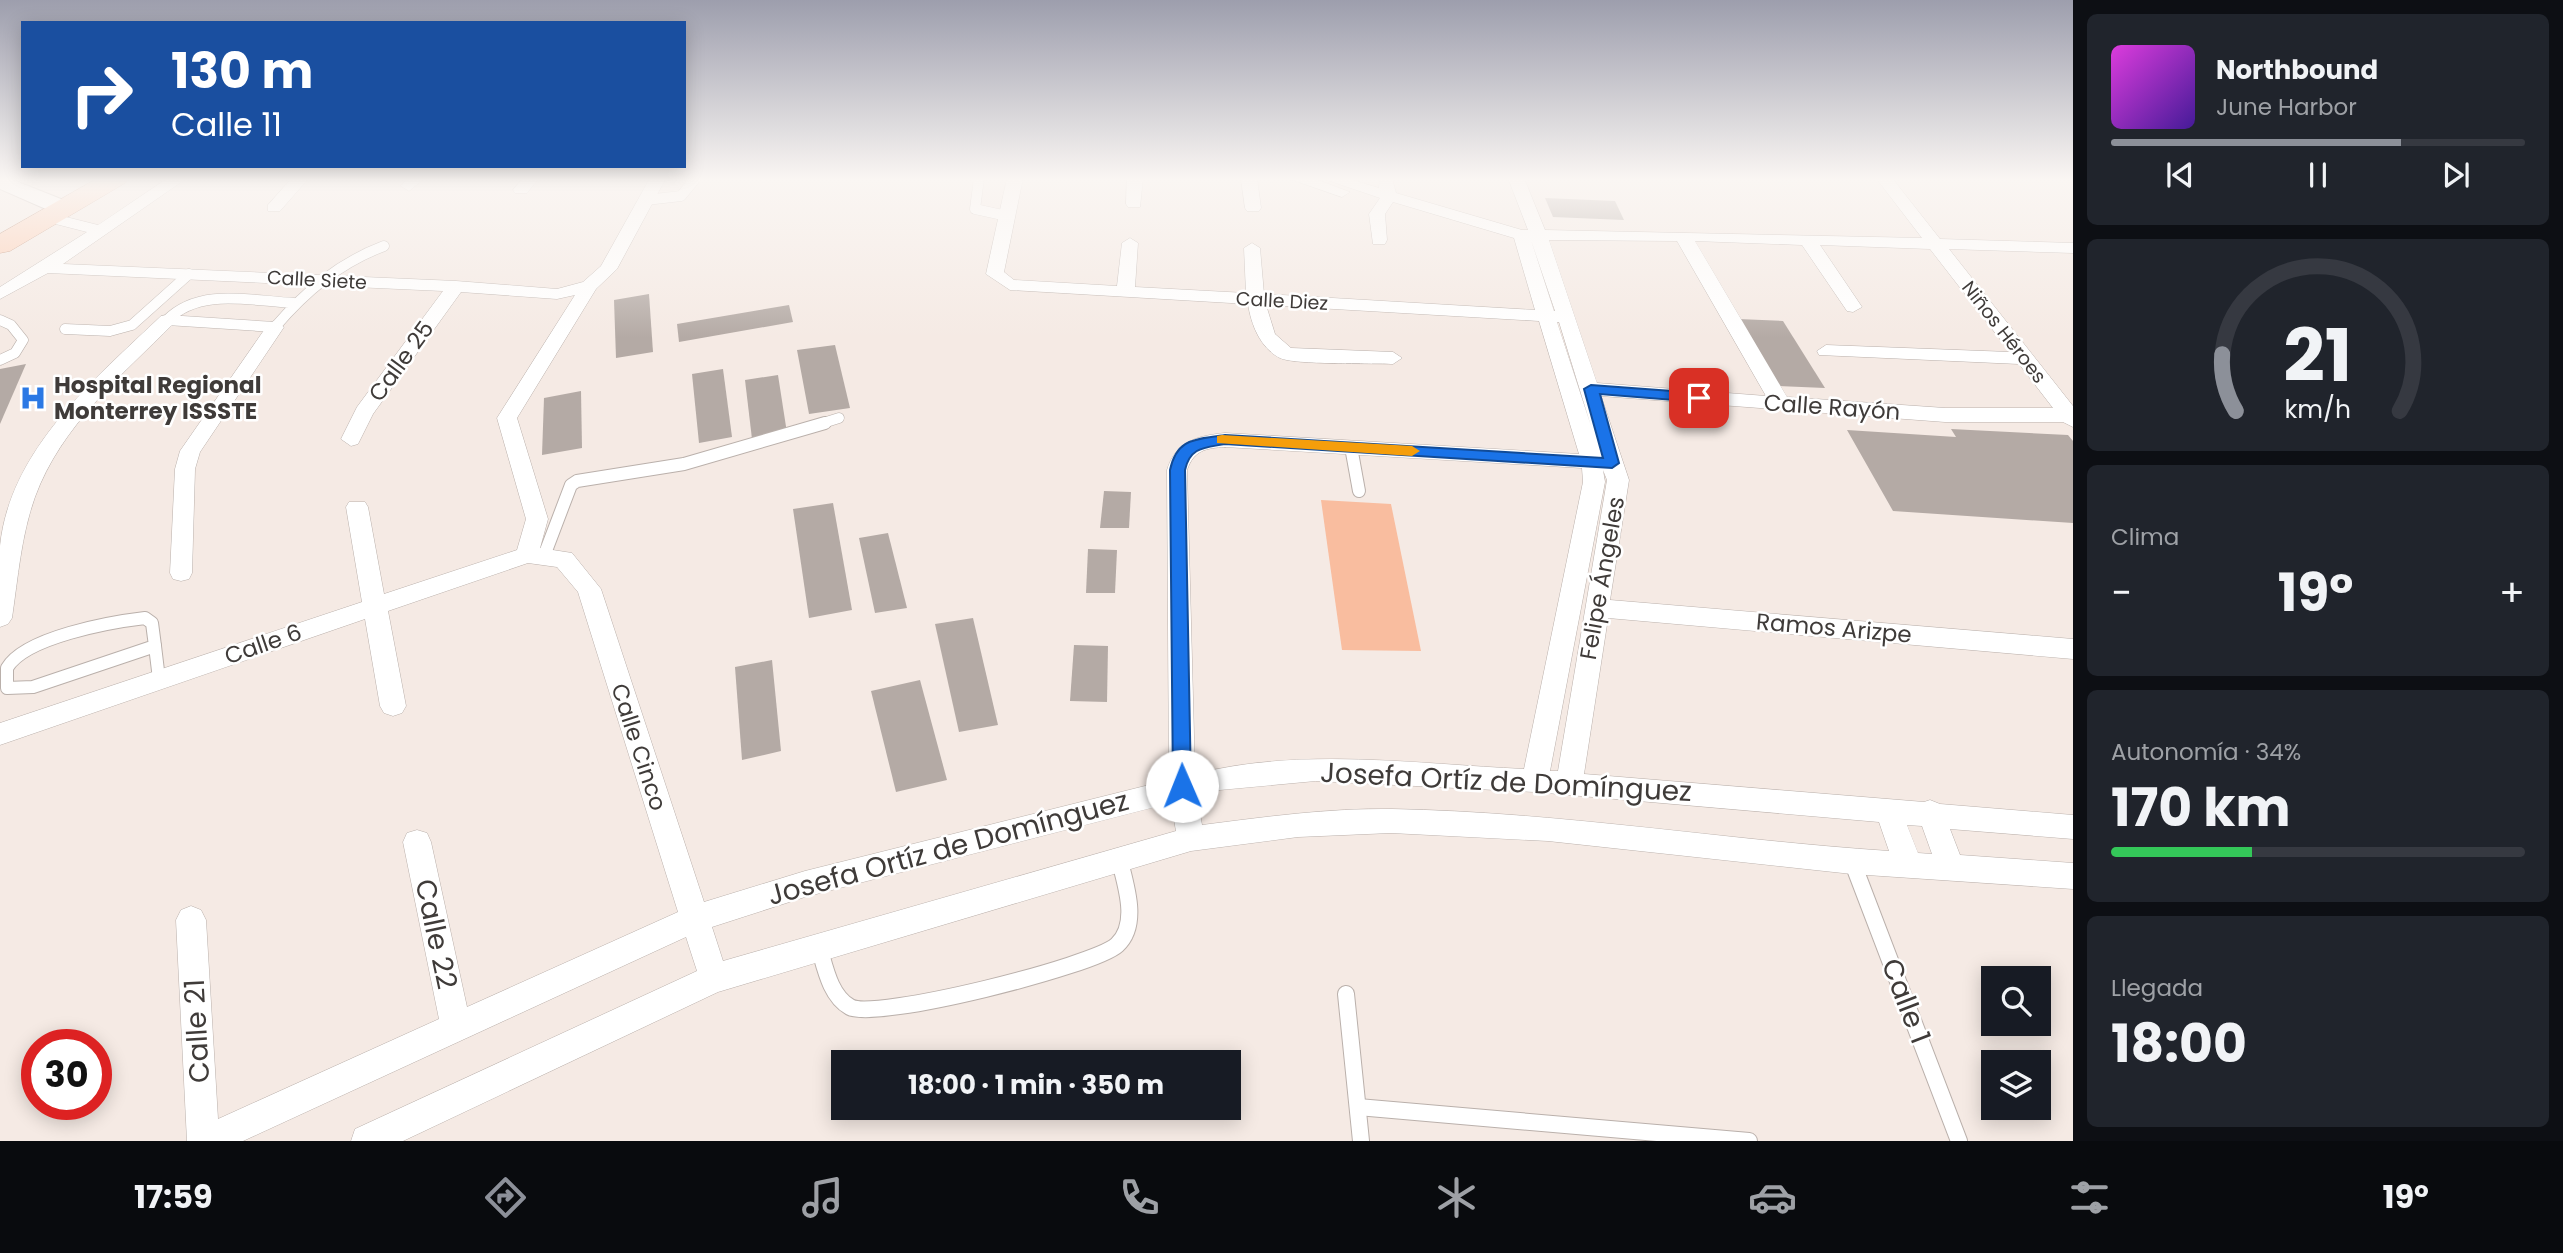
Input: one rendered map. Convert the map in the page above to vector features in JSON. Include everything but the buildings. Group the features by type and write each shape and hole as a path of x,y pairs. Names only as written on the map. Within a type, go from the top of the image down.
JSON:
{"street":[{"path":"0,294 45,268 96,231"},
{"path":"535,555 537,519 507,418 589,286 608,269 629,231"},
{"name":"Calle Diez","path":"1004,231 995,274 1000,280 1023,287 1557,317"},
{"path":"1378,231 1379,240"},
{"path":"1499,231 1531,240 1683,236 2073,248"},
{"name":"Felipe Ángeles","path":"1529,231 1602,463 1618,491 1596,608 1569,783"},
{"name":"Niños Héroes","path":"1926,231 2072,416"},
{"path":"1683,236 1781,404"},
{"path":"1807,239 1853,307"},
{"path":"1125,294 1130,243"},
{"path":"1252,248 1257,300 1266,338 1274,348 1287,354 1393,358"},
{"name":"Calle Siete","path":"45,268 456,286 542,295 589,286"},
{"name":"Calle 25","path":"351,439 364,412 456,286"},
{"name":"Felipe Ángeles","path":"1535,780 1594,482 1602,463 1591,389 1557,317"},
{"path":"0,618 17,520 24,495 44,457 77,412 167,320"},
{"path":"181,573 186,469 190,452 275,327"},
{"path":"1826,351 2024,358"},
{"name":"Calle Rayón","path":"1591,389 1945,415 2072,416"},
{"path":"1191,839 1182,786 1177,470 1180,456 1190,445 1225,439 1602,463"},
{"path":"357,507 393,706"},
{"name":"Calle 6","path":"0,734 374,606 535,555"},
{"name":"Calle Cinco","path":"535,555 564,559 589,589 714,978"},
{"name":"Ramos Arizpe","path":"1596,608 2073,649"},
{"name":"Josefa Ortíz de Domínguez","path":"204,1141 694,919 805,884 1182,786 1256,774 1316,770 1535,780 1887,808 2073,827"},
{"path":"1887,808 1908,863"},
{"path":"1930,812 1950,865"},
{"name":"Josefa Ortíz de Domínguez","path":"367,1141 714,978 1191,839 1298,825 1391,821 1548,829 1852,861 1950,865 2073,876"},
{"name":"Calle 22","path":"417,842 456,1027"},
{"name":"Calle 21","path":"191,920 204,1141"}],"lane":[{"path":"167,320 275,327 295,303 322,280 362,253 384,246"},
{"path":"65,329 110,331 132,326 189,274"},
{"path":"167,320 181,306 203,298 295,303"},
{"path":"0,320 11,325 23,340 15,353 0,360"},
{"path":"535,555 571,485 577,481 631,474 695,460 839,418"},
{"path":"1351,447 1359,491"},
{"path":"155,646 33,687 7,688 4,679 8,666 27,651 133,619 145,618 152,623 155,646 159,679"},
{"path":"819,947 832,989 846,1005 860,1011 893,1009 1081,962 1117,945 1129,925 1128,903 1119,858"},
{"name":"Calle 1","path":"1852,861 1959,1141"},
{"path":"1346,994 1361,1141"},
{"path":"1359,1107 1749,1141"}],"shaded area":[{"path":"1321,500 1391,504 1421,651 1342,650"}],"slow traffic":[{"path":"1222,440 1412,451"}],"place":[{"name":"Hospital Regional Monterrey ISSSTE","path":"33,398"}],"route":[{"path":"1182,786 1177,470 1180,456 1190,445 1225,439 1612,463 1591,389 1699,398"}]}
